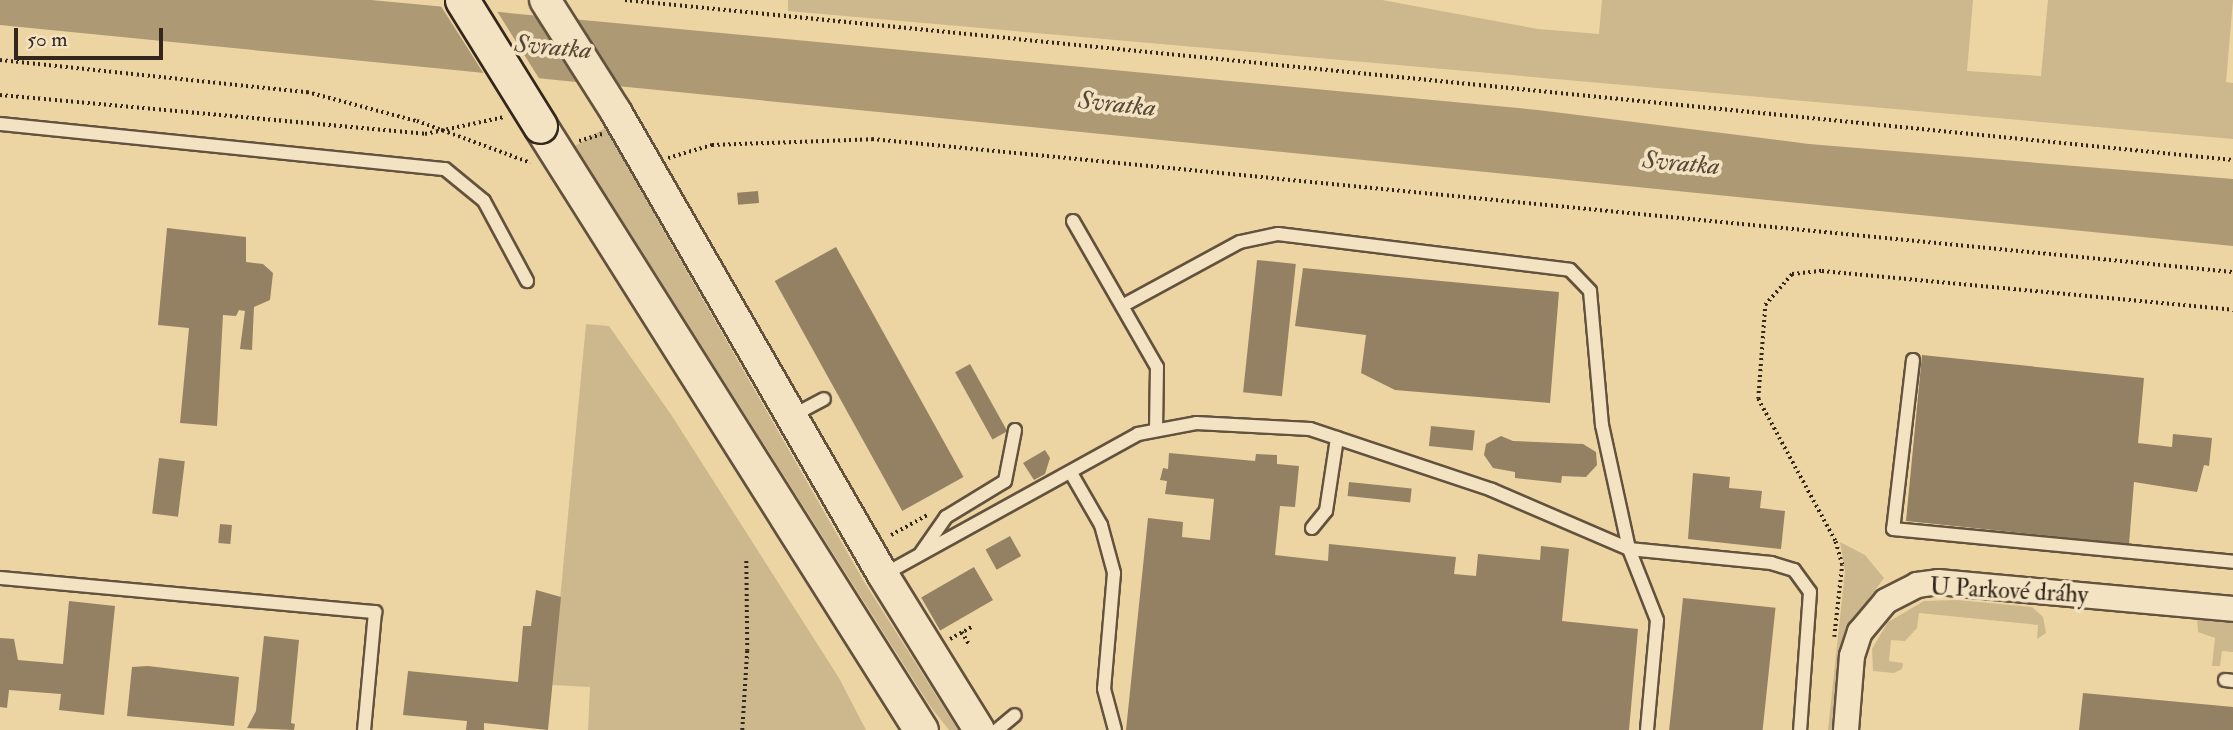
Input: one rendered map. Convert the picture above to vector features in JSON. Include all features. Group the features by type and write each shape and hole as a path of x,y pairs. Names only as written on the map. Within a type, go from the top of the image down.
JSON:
{"main road":[{"path":"462,0 525,121 561,159 921,730"}],"street":[{"path":"545,0 616,112 883,575 979,730"},
{"name":"U Parkové dráhy","path":"1846,730 1852,656 1860,632 1886,601 1917,585 1938,582 2233,610"}],"lane":[{"path":"0,124 445,169 484,201 527,281"},
{"path":"1073,220 1157,367 1156,428"},
{"path":"1122,306 1240,242 1279,234 1570,270 1590,291 1602,425 1629,549 1657,620 1647,730"},
{"path":"1913,360 1893,529 2233,562"},
{"path":"792,416 824,399"},
{"path":"883,575 1156,428 1255,423 1337,438 1492,490 1629,549 1771,563 1794,570 1810,592 1800,730"},
{"path":"919,557 946,517 1004,481 1015,430"},
{"path":"1312,528 1326,510 1337,438"},
{"path":"1071,472 1101,525 1114,573 1104,689 1115,730"},
{"path":"0,578 374,612 364,730"},
{"path":"997,730 1015,715"}],"path":[{"path":"625,0 2233,160"},
{"path":"0,60 280,88 351,103 439,130 531,163 545,166 561,159"},
{"path":"0,95 414,134 525,121"},
{"path":"646,163 712,145 872,139 2233,272"},
{"path":"891,535 932,512"},
{"path":"742,730 747,650 746,561"},
{"path":"962,632 970,646"}],"shaded area":[{"path":"788,0 1382,0 1538,29 1599,34 1602,0 1973,0 1967,71 2041,76 2048,0 2233,0 2226,82 2233,83 2233,139 788,11"},
{"path":"605,128 863,580 958,730 949,730 930,706 575,146"},
{"path":"586,324 609,326 672,416 839,678 866,730 588,730 590,687 552,685"},
{"path":"1840,542 1865,555 1884,578 1845,631 1834,730 1828,730 1845,571"},
{"path":"1957,600 2032,607 2043,617 2046,633 2037,639 2038,625 1919,613 1917,628 1905,641 1891,640 1889,661 1903,663 1902,669 1894,673 1873,671 1872,649 1888,622 1924,601"},
{"path":"2208,613 2233,623 2233,652 2222,651 2220,666 2212,666 2215,638 2198,632 2197,617"}],"water":[{"name":"Svratka","path":"0,0 371,0 1538,110 1809,144 2233,179 2233,246 0,25"}],"pier":[{"path":"439,3 495,8 540,80 484,74"}],"building":[{"path":"758,191 759,203 738,205 737,193"},
{"path":"167,228 246,237 246,262 263,264 273,273 270,300 254,307 252,350 240,349 245,311 239,310 236,316 223,315 217,426 180,423 189,328 158,325"},
{"path":"836,247 964,477 902,511 775,281"},
{"path":"1257,260 1296,264 1282,396 1243,392"},
{"path":"1303,268 1559,292 1550,403 1395,390 1361,373 1366,335 1295,326"},
{"path":"1922,355 2144,378 2138,443 2172,447 2173,434 2212,438 2209,466 2204,465 2197,492 2134,482 2129,544 1906,521"},
{"path":"970,364 1007,431 992,440 955,372"},
{"path":"1431,426 1475,431 1473,450 1429,446"},
{"path":"1501,436 1513,441 1583,444 1596,452 1597,465 1586,477 1562,476 1561,483 1515,478 1515,472 1493,468 1484,455 1486,444"},
{"path":"1045,450 1050,458 1045,474 1034,480 1023,463"},
{"path":"1169,453 1255,461 1256,454 1277,455 1277,464 1299,466 1295,507 1280,506 1275,555 1328,561 1329,544 1456,557 1454,574 1476,576 1478,554 1540,560 1541,546 1569,549 1562,621 1638,629 1629,730 1126,730 1148,518 1183,522 1182,537 1210,540 1214,499 1165,494 1167,481 1160,480 1163,468 1168,469"},
{"path":"159,458 185,461 178,517 152,514"},
{"path":"1693,473 1730,477 1729,488 1762,491 1760,508 1785,511 1781,549 1688,539"},
{"path":"1349,482 1412,489 1410,503 1348,496"},
{"path":"220,524 232,525 230,544 218,543"},
{"path":"1010,536 1021,556 997,570 986,550"},
{"path":"974,567 993,600 940,630 921,598"},
{"path":"536,590 561,597 548,730 484,723 484,730 466,730 467,721 403,715 408,671 518,682 523,626 531,626"},
{"path":"1683,598 1775,608 1763,730 1669,730"},
{"path":"69,601 115,606 104,715 59,710 61,694 9,690 7,708 0,707 0,638 14,639 18,660 63,664"},
{"path":"264,636 299,640 291,723 295,724 294,730 247,728 256,711"},
{"path":"148,666 239,677 234,726 127,716 132,667"},
{"path":"2083,693 2233,707 2233,730 2079,730"}]}
